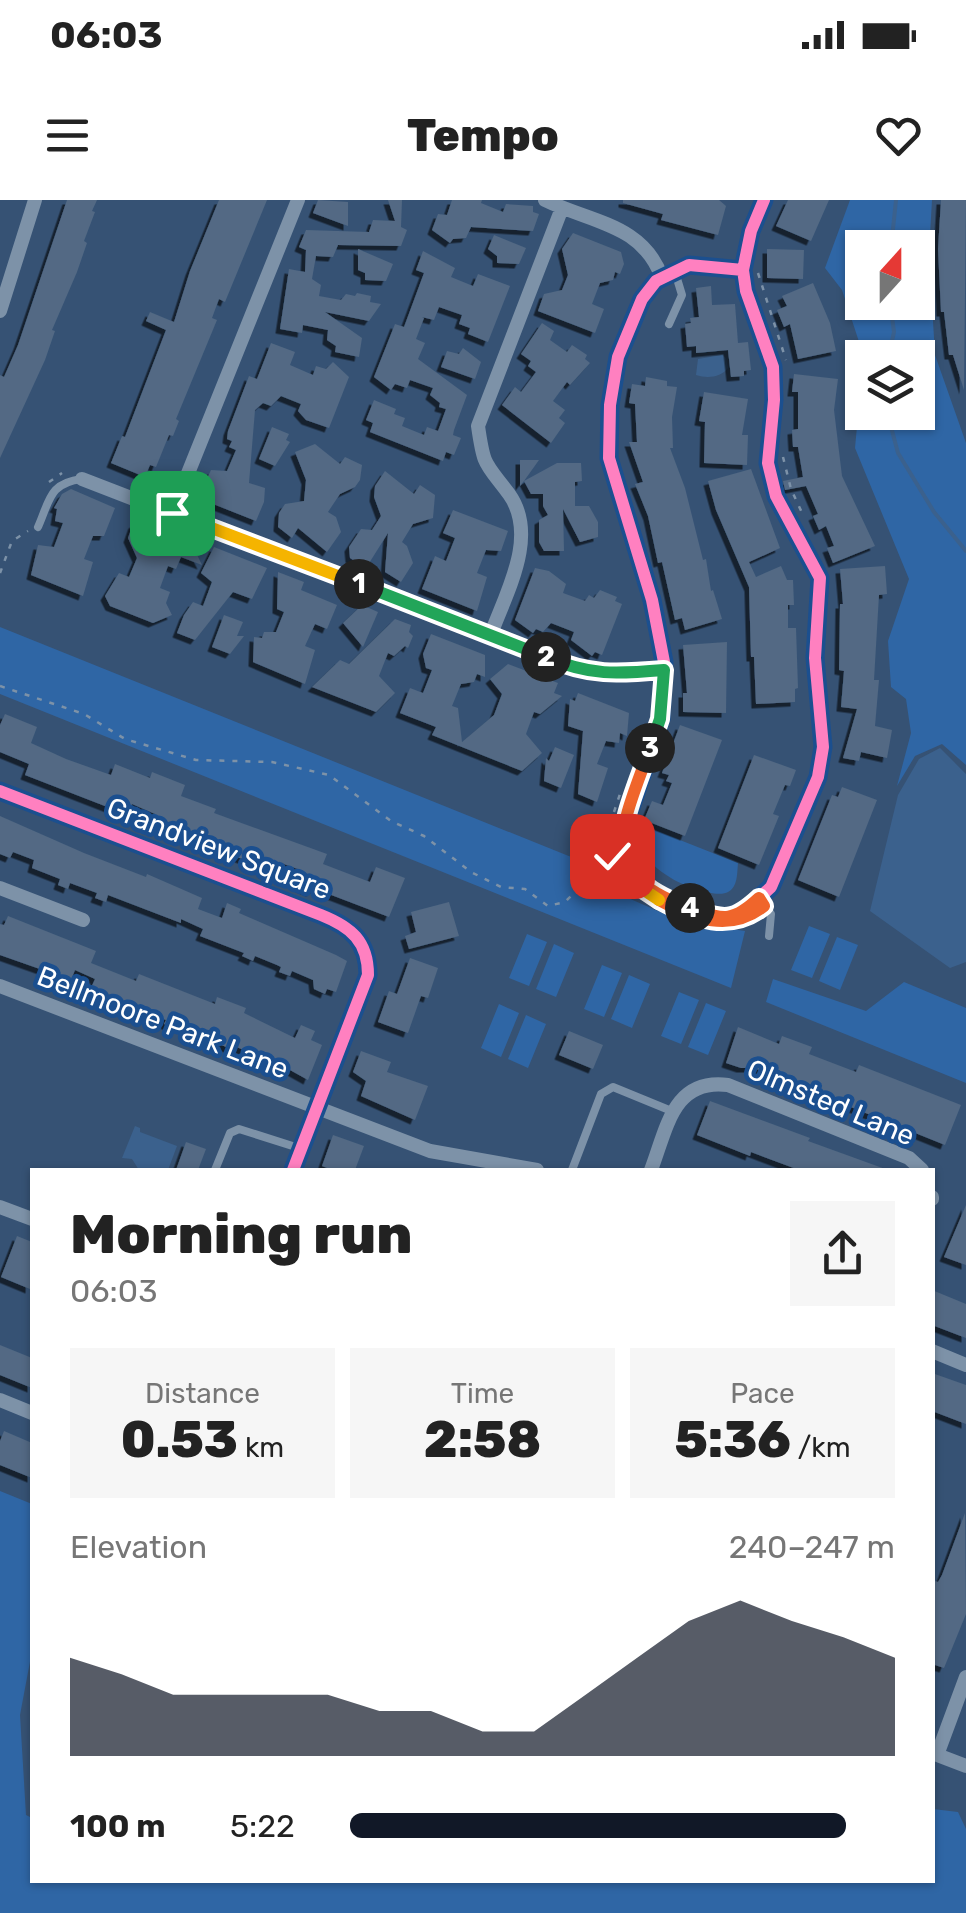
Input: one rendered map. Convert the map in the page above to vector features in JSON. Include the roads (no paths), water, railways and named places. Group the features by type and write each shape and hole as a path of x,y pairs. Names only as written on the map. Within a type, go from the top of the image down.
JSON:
{"street":[{"path":"0,311 34,200"},
{"path":"172,513 298,200"},
{"path":"545,200 637,239 669,275"},
{"path":"750,269 689,265 669,275 642,300 618,358 610,405 610,458 652,600 664,670 660,719 622,831 626,861 637,881 660,897 723,919 746,910 771,887 818,778 823,747 815,658 820,578 776,496 768,463 774,400 772,367 746,291 750,269 751,231 764,200"},
{"path":"491,634 520,552 522,535 510,495 483,461 478,426 562,208"},
{"path":"82,479 587,672 612,675 664,670"},
{"name":"Grandview Square","path":"0,790 321,914 352,930 364,950 368,975 294,1168"},
{"path":"0,888 83,920"},
{"name":"Bellmoore Park Lane","path":"0,986 430,1151 476,1166 506,1168"},
{"name":"Olmsted Lane","path":"674,1112 689,1091 701,1085 728,1085 909,1158 920,1168"},
{"path":"652,1168 674,1112"},
{"path":"0,1207 30,1218"},
{"path":"935,1352 966,1365"},
{"path":"0,1400 30,1412"},
{"path":"935,1752 965,1682"},
{"path":"935,1754 966,1766"}],"lane":[{"path":"669,275 682,295 669,324"},
{"path":"35,524 54,488 65,481 82,479"},
{"path":"759,898 771,914 768,936"},
{"path":"573,1168 601,1094 613,1087 674,1112"},
{"path":"216,1168 230,1133 239,1128 302,1149"}],"waterway":[{"path":"893,230 896,200"},
{"path":"892,320 892,340"},
{"path":"892,430 898,453 934,512 966,551"}]}
